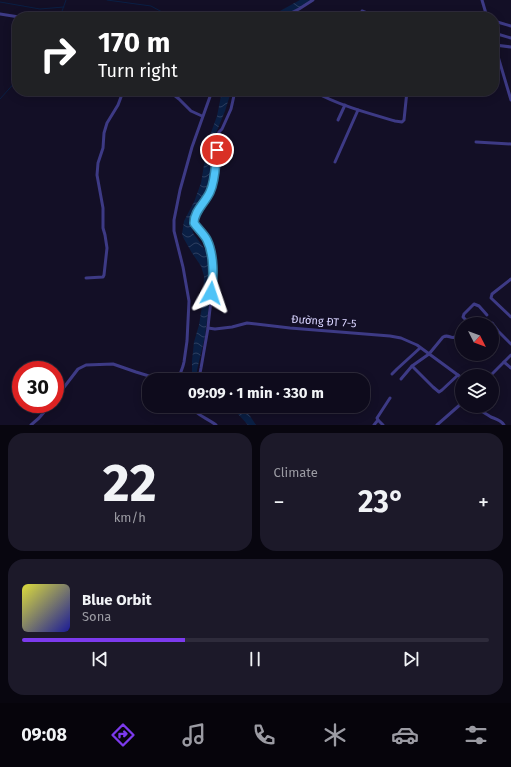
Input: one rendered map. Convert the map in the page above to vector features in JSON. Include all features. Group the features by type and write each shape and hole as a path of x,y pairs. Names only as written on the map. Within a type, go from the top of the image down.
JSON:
{"street":[{"path":"293,12 313,0"},
{"path":"482,0 486,12"},
{"path":"0,14 12,16"},
{"path":"499,22 511,26"},
{"path":"499,34 511,38"},
{"path":"499,45 511,47"},
{"path":"499,61 511,100"},
{"path":"86,278 103,277 104,275 107,248 103,228 103,208 97,175 98,163 103,148 104,133 107,123 118,105 121,96"},
{"path":"175,96 191,111 202,116"},
{"path":"180,373 187,341 189,301 183,267 174,231 174,220 180,190 190,154 210,96"},
{"path":"200,373 208,328 213,269 212,257 208,242 194,223 194,219 199,208 210,193 216,168 217,139 219,132 231,110 234,96"},
{"path":"322,96 358,110 402,122 404,120 406,96"},
{"path":"338,120 345,105"},
{"path":"335,162 358,110"},
{"path":"476,142 511,144"},
{"path":"511,279 492,294 492,298 511,318"},
{"path":"463,317 474,304 479,306 487,315"},
{"name":"Đường ĐT 7-5","path":"208,328 215,329 232,327 247,323 390,336 401,338 420,348 455,373"},
{"path":"499,332 511,344"},
{"path":"401,379 412,366 429,354 443,337 455,337"},
{"path":"392,374 420,348"},
{"path":"497,369 511,355"},
{"path":"504,362 511,368"},
{"path":"64,387 78,369 86,365 113,364 142,374"},
{"path":"412,366 432,387 439,392 455,378"},
{"path":"374,425 378,420 376,418 390,398"},
{"path":"437,425 455,409"},
{"path":"31,425 37,421 44,413"},
{"path":"197,413 216,425"},
{"path":"485,413 503,422 504,425"},
{"path":"378,420 383,425"}],"water":[{"path":"300,0 312,0 294,12 278,12"},
{"path":"221,96 230,96 216,133 212,155 213,167 210,181 206,193 191,221 193,233 209,255 212,269 205,336 197,373 192,373 194,342 199,325 203,300 204,276 201,266 182,234 184,221 194,202 201,183 208,141 217,116"},
{"path":"236,413 248,413 256,425 248,425"}],"waterway":[{"path":"62,12 66,0"},
{"path":"107,0 151,6 162,12"},
{"path":"0,2 40,9 64,7"},
{"path":"0,99 12,86"}],"route":[{"path":"211,293 213,286 212,257 208,242 194,223 194,219 199,208 210,193 216,168 217,150"}]}
